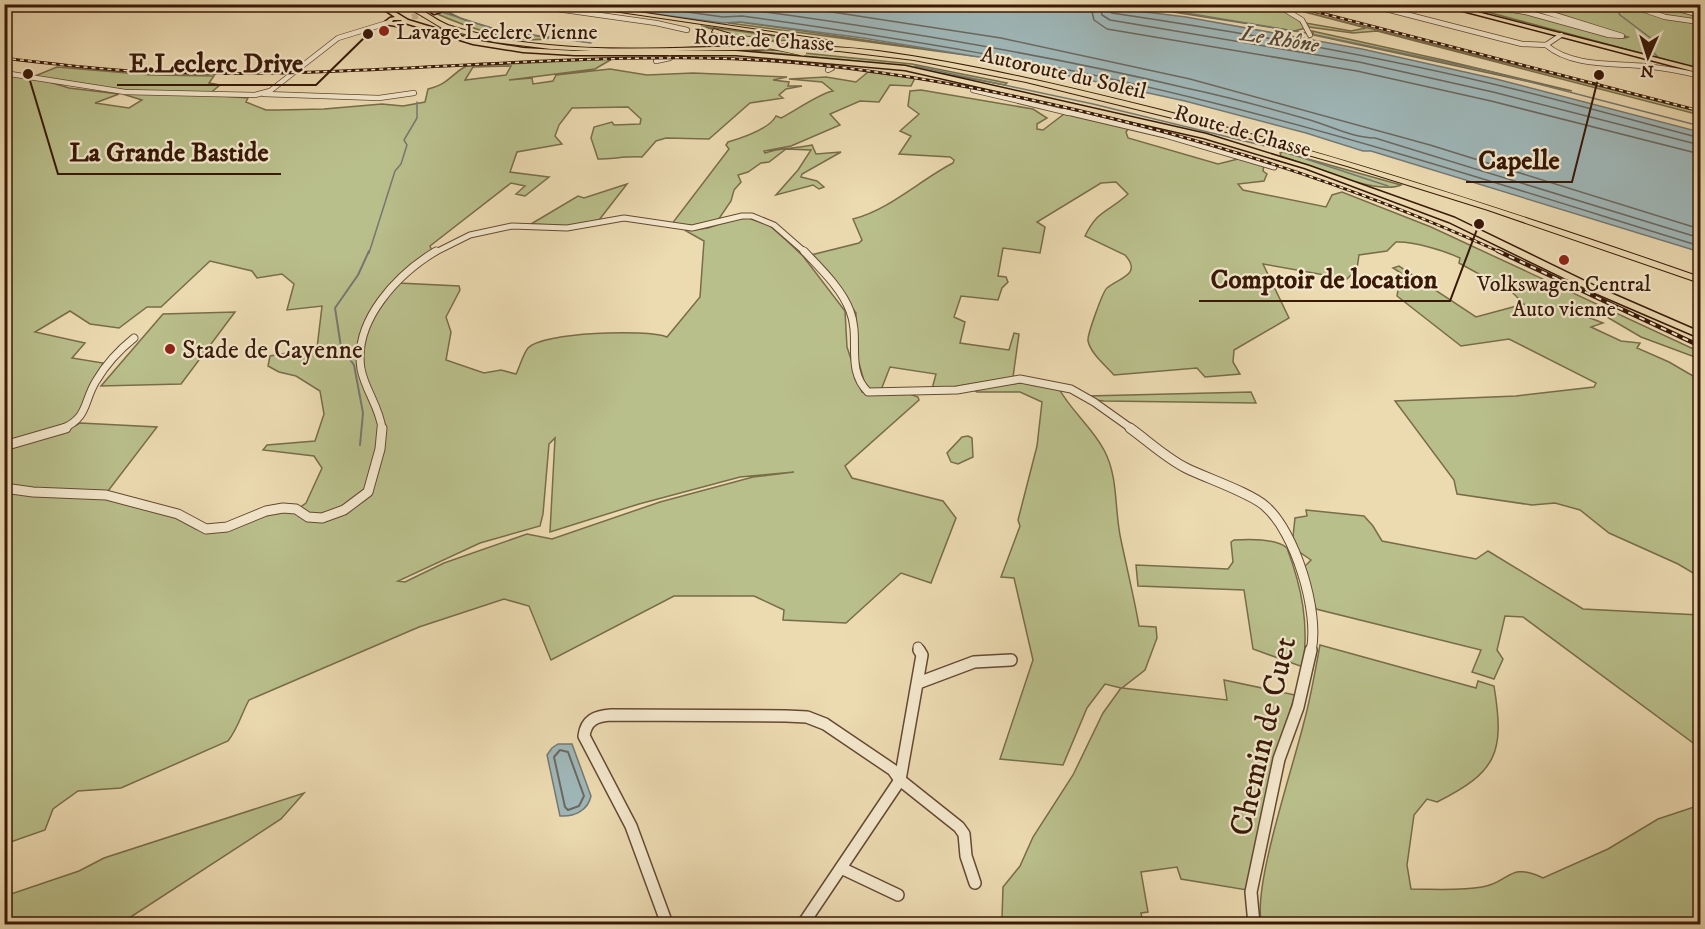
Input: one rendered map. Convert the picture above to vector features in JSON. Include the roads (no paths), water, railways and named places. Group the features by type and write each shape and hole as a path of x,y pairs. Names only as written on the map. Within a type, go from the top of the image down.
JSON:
{"highway":[{"name":"Autoroute du Soleil","path":"405,4 426,19 452,29 525,44 611,50 759,46 815,48 874,53 977,70 1119,102 1322,156 1524,220 1701,280"},
{"name":"Autoroute du Soleil","path":"414,4 433,16 465,29 542,43 609,46 778,43 872,49 1054,82 1233,126 1448,189 1701,274"},
{"path":"546,4 683,24 803,52 977,70"},
{"path":"569,4 865,46 872,49"}],"main road":[{"path":"378,4 402,21"},
{"path":"434,12 464,4"},
{"path":"1438,4 1701,71"},
{"path":"388,11 390,22 412,17"},
{"name":"Route de Chasse","path":"402,21 473,42 522,51 672,56 736,53 833,66 905,68 1021,97 1206,135 1318,171 1482,232 1596,290 1701,335"}],"street":[{"path":"121,4 165,9 235,5"},
{"path":"522,4 656,23 687,30"},
{"path":"1276,4 1293,11 1306,25 1310,35"},
{"path":"1474,4 1526,12 1609,35 1622,36 1520,4"},
{"path":"1572,4 1596,4"},
{"path":"1627,4 1665,16 1701,22"},
{"path":"1662,4 1701,15"},
{"path":"1386,9 1587,60 1655,67 1701,76"},
{"path":"264,93 336,39 390,22"},
{"path":"1546,45 1561,35"},
{"path":"1522,44 1546,45 1555,52"},
{"path":"656,61 672,56 676,62"},
{"path":"4,73 125,92 246,96 264,93 281,96 379,98 414,93"},
{"path":"973,90 1021,97 1274,167"},
{"name":"Chemin de Cuet","path":"4,488 118,497 182,516 206,529 220,528 282,508 299,510 304,516 311,518 327,517 363,498 369,491 379,452 382,428 363,379 358,355 362,334 382,300 416,267 440,249 465,236 514,225 566,228 613,219 633,218 691,228 705,227 742,216 760,218 776,226 810,258 848,307 852,319 853,358 862,387 868,392 957,390 1020,380 1046,382 1071,389 1094,402 1184,467 1264,504 1282,526 1295,552 1311,608 1313,643 1298,707 1279,759 1251,892 1254,924"},
{"path":"4,446 63,428 78,420 86,410 91,391 101,373 117,353 134,338"},
{"path":"803,924 900,780 922,655 918,647"},
{"path":"918,682 974,662 1011,660"},
{"path":"667,924 631,826 584,736 586,725 591,719 611,715 807,717 833,728 893,770 900,780 947,815 963,832 968,866 975,883"},
{"path":"841,868 898,895"}],"water":[{"name":"Le Rhône","path":"587,5 1089,5 1186,17 1362,49 1496,79 1700,132 1700,252 1371,151 1363,151 1306,133 1185,101 997,60 863,38"},
{"path":"558,744 572,744 591,796 584,809 571,815 560,816 547,755"}],"waterway":[{"path":"433,4 438,9"},
{"name":"Le Rhône","path":"1132,4 1306,33"},
{"path":"1615,4 1620,15 1652,39 1653,52 1659,58"},
{"path":"442,12 497,30 591,43"},
{"name":"Le Rhône","path":"1316,35 1488,71 1700,126"},
{"path":"915,66 1093,104 1269,147"},
{"path":"369,253 395,171 401,164 407,145 404,140 417,118 417,102"},
{"path":"1288,153 1388,186"},
{"path":"360,445 363,413 354,365 341,347 335,308 358,275 369,251"}],"tunnel":[{"path":"412,17 434,12"}],"railway":[{"path":"1286,4 1700,111"},
{"path":"4,58 114,70 180,73 310,72 636,58 780,61 858,70 936,81 1013,96 1201,142 1383,203 1502,253"},
{"path":"1498,251 1700,346"}],"place":[{"name":"Lavage Leclerc Vienne","path":"384,31"},
{"name":"E.Leclerc Drive","path":"368,34"},
{"name":"La Grande Bastide","path":"28,74"},
{"name":"Capelle","path":"1599,75"},
{"name":"Comptoir de location","path":"1479,224"},
{"name":"Volkswagen Central Auto vienne","path":"1564,260"},
{"name":"Stade de Cayenne","path":"170,349"}]}
